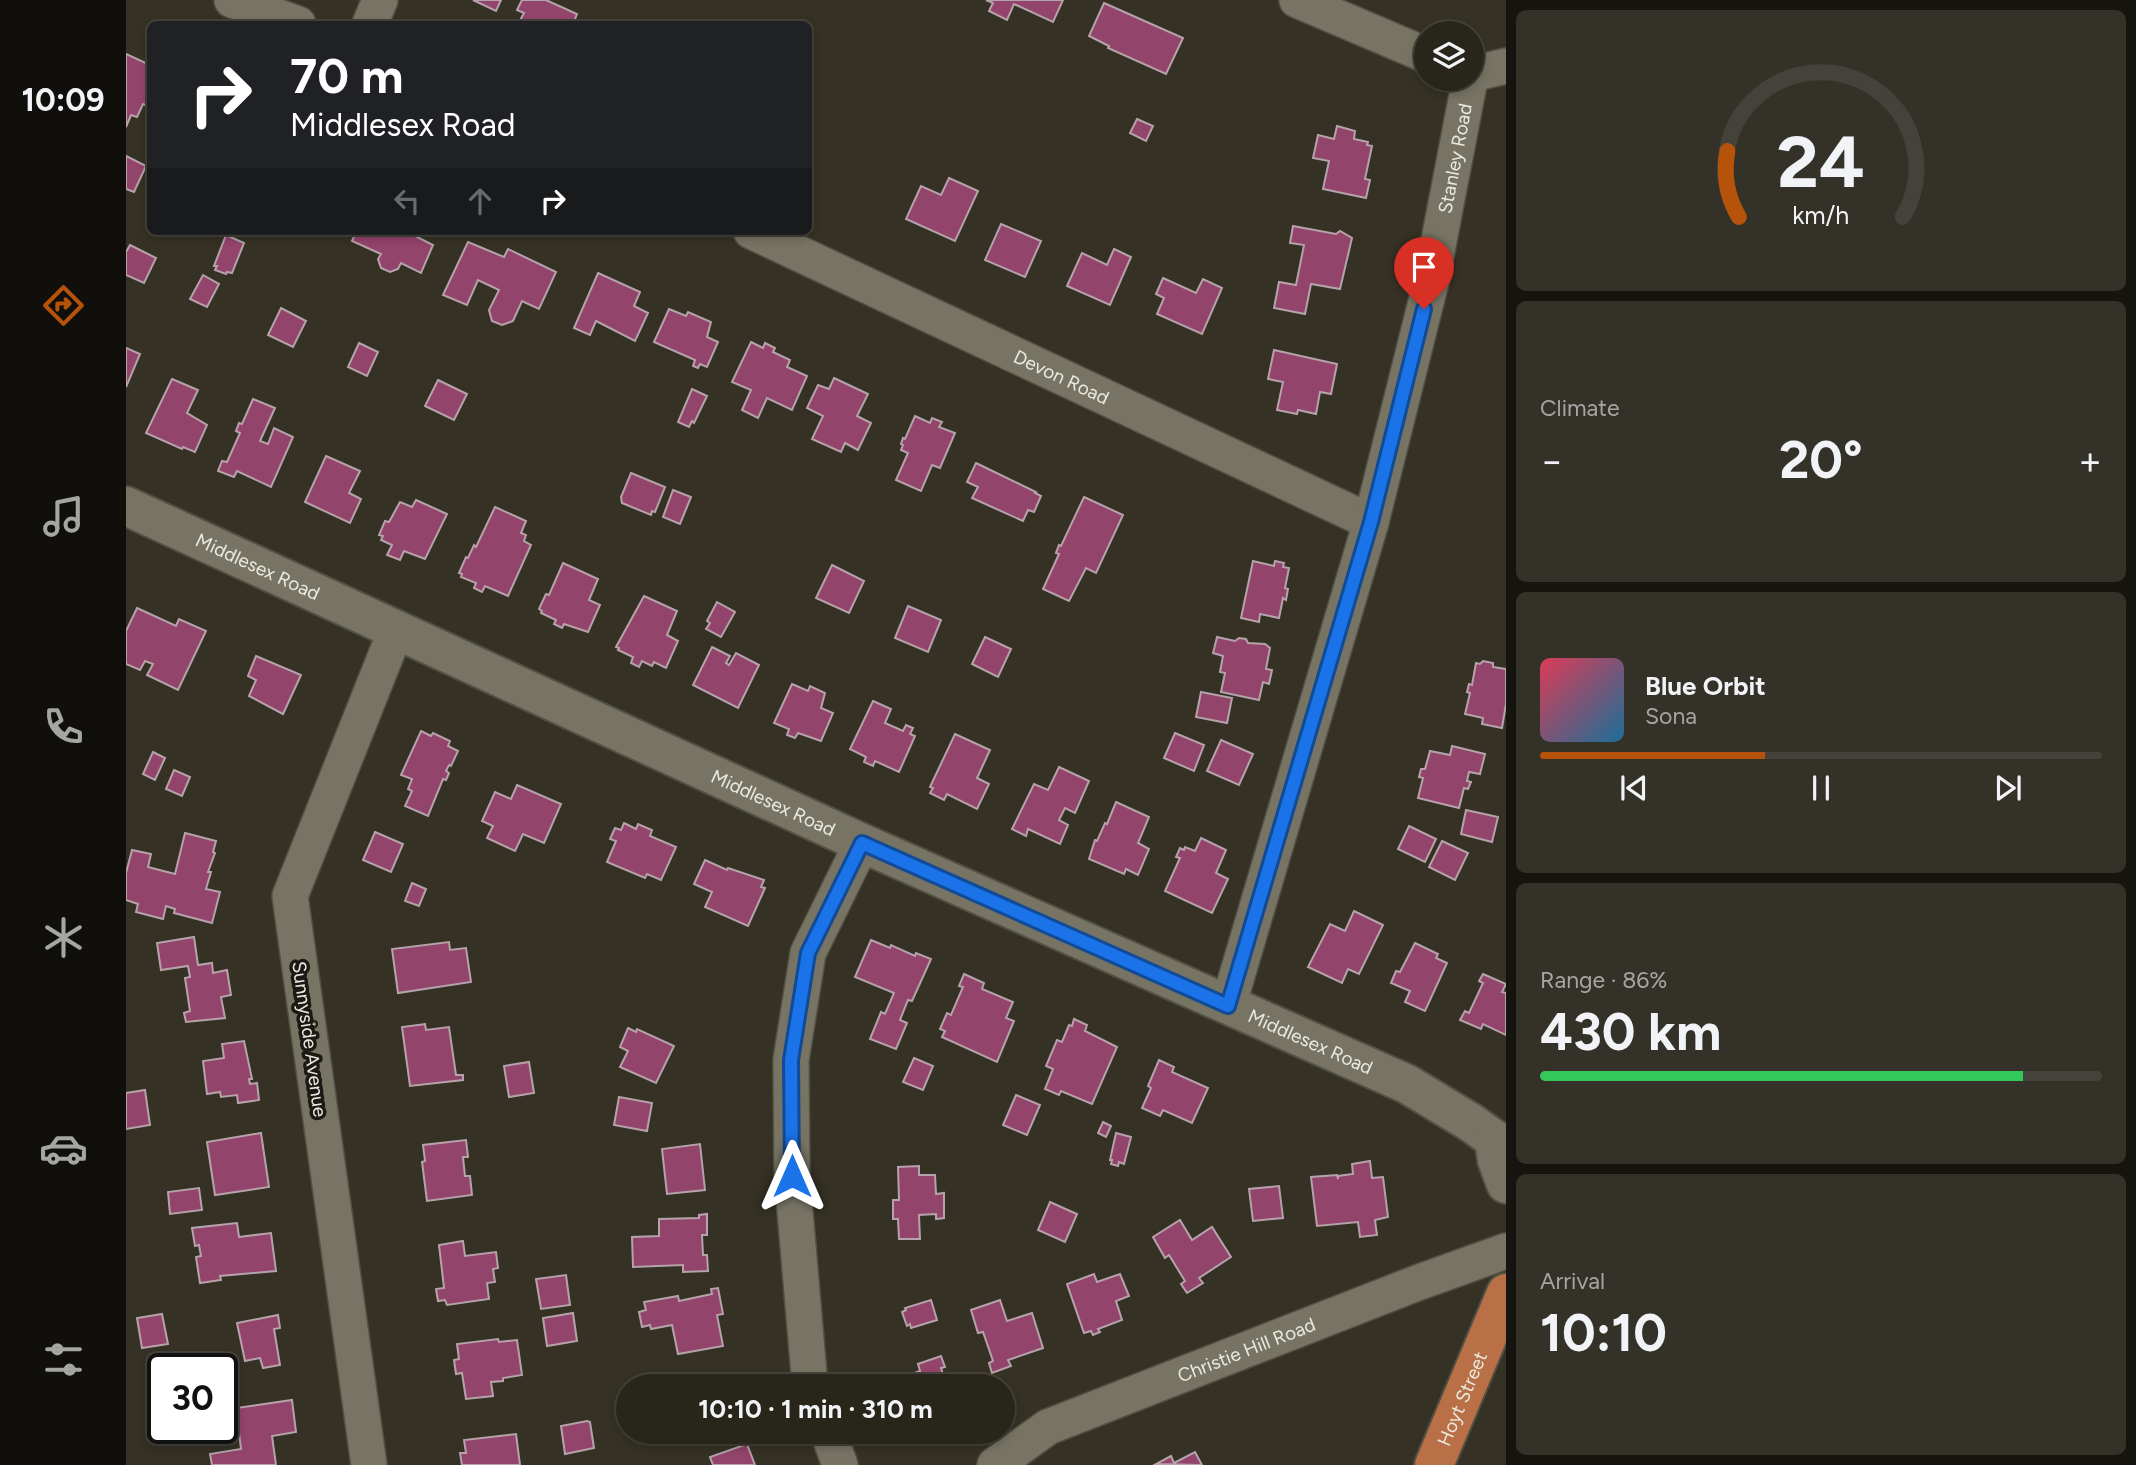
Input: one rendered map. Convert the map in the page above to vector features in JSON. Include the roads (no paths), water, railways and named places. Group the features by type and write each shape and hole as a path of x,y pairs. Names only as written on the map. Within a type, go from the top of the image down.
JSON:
{"main road":[{"name":"Hoyt Street","path":"1434,1465 1506,1293"}],"street":[{"path":"232,0 290,21"},
{"path":"371,21 380,0"},
{"path":"1297,0 1414,50"},
{"path":"1484,71 1506,66"},
{"name":"Stanley Road","path":"1228,1006 1371,522 1431,282 1468,91"},
{"name":"Devon Road","path":"760,235 1371,522"},
{"name":"Middlesex Road","path":"126,506 862,843 1406,1084 1500,1142 1497,1160 1506,1184"},
{"name":"Sunnyside Avenue","path":"369,1465 290,896 396,630"},
{"path":"809,1374 792,1176 791,1060 808,953 862,843"},
{"name":"Christie Hill Road","path":"995,1465 1048,1427 1506,1251"},
{"path":"833,1444 841,1465"}]}
